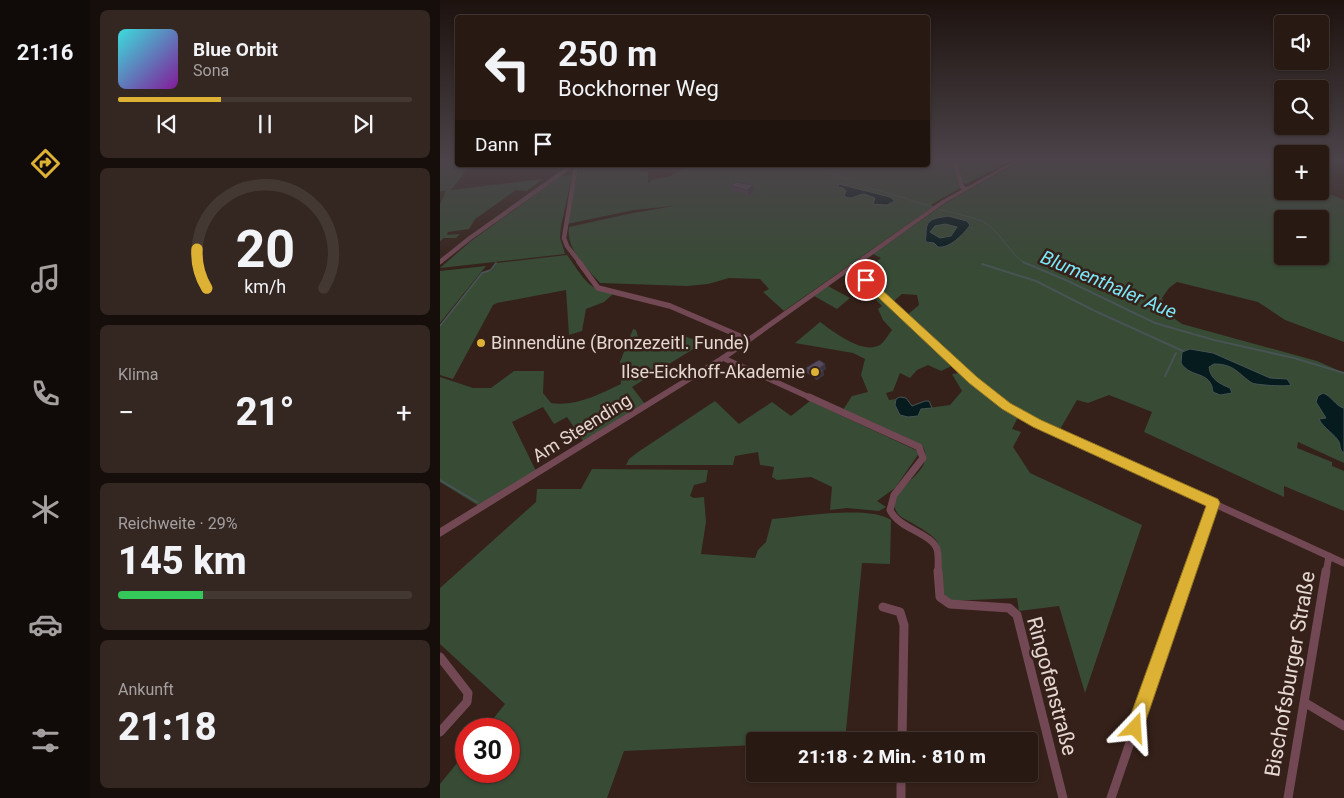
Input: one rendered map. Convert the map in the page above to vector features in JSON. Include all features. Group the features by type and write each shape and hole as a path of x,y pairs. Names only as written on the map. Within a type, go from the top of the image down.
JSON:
{"street":[{"path":"440,262 529,196"},
{"path":"571,196 564,238 567,246 598,288 670,306 749,340"},
{"name":"Am Steending","path":"440,533 724,358 935,207 953,196"},
{"path":"851,268 980,386 1006,406 1037,423 1344,563"},
{"name":"Ringofenstraße","path":"724,358 919,447 923,458 920,465 891,497 889,506 893,517 933,543 937,550 940,597 944,602 1009,608 1017,615 1063,798"},
{"path":"1110,798 1213,503"},
{"name":"Bischofsburger Straße","path":"1288,798 1329,556"},
{"path":"883,607 900,612 904,624 902,732"},
{"path":"440,657 468,693 467,702 440,732"},
{"path":"1304,702 1344,726"},
{"path":"901,782 901,798"}],"green space":[{"path":"444,196 507,196 475,219 469,229 448,232 447,235 460,234 456,238 444,238 440,241 440,204"},
{"path":"533,196 568,196 560,238 565,254 440,268 471,241"},
{"path":"573,196 946,196 932,204 931,208 784,311 763,292 769,289 760,279 729,278 708,284 687,286 600,283 574,251 569,235 569,227 673,206 634,210 567,224"},
{"path":"958,196 1274,196 1274,200 1329,200 1329,196 1335,196 1344,200 1344,342 1285,320 1258,302 1177,282 1169,288 1162,298 1169,313 1182,324 1317,361 1344,373 1344,463 1298,442 1297,448 1332,462 1332,466 1344,471 1344,511 1284,486 1284,497 1144,432 1152,412 1109,395 1088,403 1077,400 1059,431 1037,420 978,379 907,315 919,305 917,295 902,294 893,302 864,275 880,264 877,261 881,258 873,254"},
{"path":"567,255 581,275 591,285 604,292 613,294 604,302 586,309 582,331 569,335 566,290 497,303 493,305 453,379 440,375 440,327 482,273 492,271 497,263"},
{"path":"486,266 440,323 440,271"},
{"path":"852,271 952,366 941,371 928,365 917,370 910,378 900,373 893,391 886,393 889,400 896,399 895,401 921,409 950,405 962,391 952,374 959,373 1018,417 1012,429 1021,432 1013,447 1030,473 1142,525 1085,693 1059,606 1019,611 1017,598 949,601 944,594 942,586 941,554 936,540 924,530 900,516 894,507 895,498 923,466 926,457 923,447 843,410 852,396 868,392 861,375 865,359 853,353 795,343 820,322 848,341 865,347 880,345 885,340 892,330 883,320 878,309 882,306 848,272"},
{"path":"828,286 850,298 837,309 814,296"},
{"path":"633,329 636,330 639,340 662,345 677,338 687,337 703,343 632,387 645,404 583,441 567,417 554,424 543,407 512,422 536,471 479,506 440,482 440,377 473,388 491,388 514,371 544,371 543,393 551,403 560,404 578,401 621,384 620,362"},
{"path":"715,401 739,424 772,402 791,416 810,401 920,452 895,488 877,501 886,507 879,511 847,508 830,510 832,487 811,477 777,480 772,477 774,467 760,465 758,452 735,456 733,465 626,465 629,459 638,452"},
{"path":"592,469 708,470 706,482 694,485 690,496 694,498 704,497 706,522 701,554 755,558 758,550 766,542 772,519 816,514 867,513 891,520 890,564 862,563 846,732 746,732 746,745 624,751 607,798 440,798 440,784 455,766 455,783 520,783 520,718 494,718 505,704 440,644 440,588 536,502 537,489 581,489"}],"water":[{"path":"870,196 887,196 895,201 887,205 873,204 875,198"},
{"path":"948,216 967,221 970,225 947,246 938,247 934,243 926,242 926,229 929,222","holes":["945,224 957,227 951,236 940,238 930,232 935,226"]},
{"path":"1190,349 1213,353 1270,378 1287,379 1291,385 1255,384 1232,368 1221,364 1214,364 1209,367 1211,375 1219,383 1230,388 1232,393 1220,395 1213,392 1209,380 1185,368 1181,363 1182,352"},
{"path":"1323,393 1344,408 1344,453 1337,439 1319,419 1326,418 1316,402 1318,396"},
{"path":"900,397 906,398 912,406 929,401 932,408 921,409 918,416 908,417 900,415 895,405 896,399"}],"building":[{"path":"819,360 825,364 820,368 823,371 816,376 806,368"}],"waterway":[{"name":"Blumenthaler Aue","path":"898,196 933,207"},
{"name":"Blumenthaler Aue","path":"938,209 971,217 987,224 1024,263"},
{"path":"440,326 482,273 491,270 496,263"},
{"name":"Blumenthaler Aue","path":"1024,263 1068,281 1155,323 1214,340 1294,358 1344,373"},
{"path":"982,264 1036,281 1093,310"},
{"path":"1095,311 1183,351"},
{"path":"1165,376 1176,353"},
{"path":"440,480 477,502"}],"place":[{"name":"Binnendüne (Bronzezeitl. Funde)","path":"481,343"},
{"name":"Ilse-Eickhoff-Akademie","path":"815,372"}],"route":[{"path":"866,280 973,380 1006,406 1022,416 1213,503 1135,728"}]}
